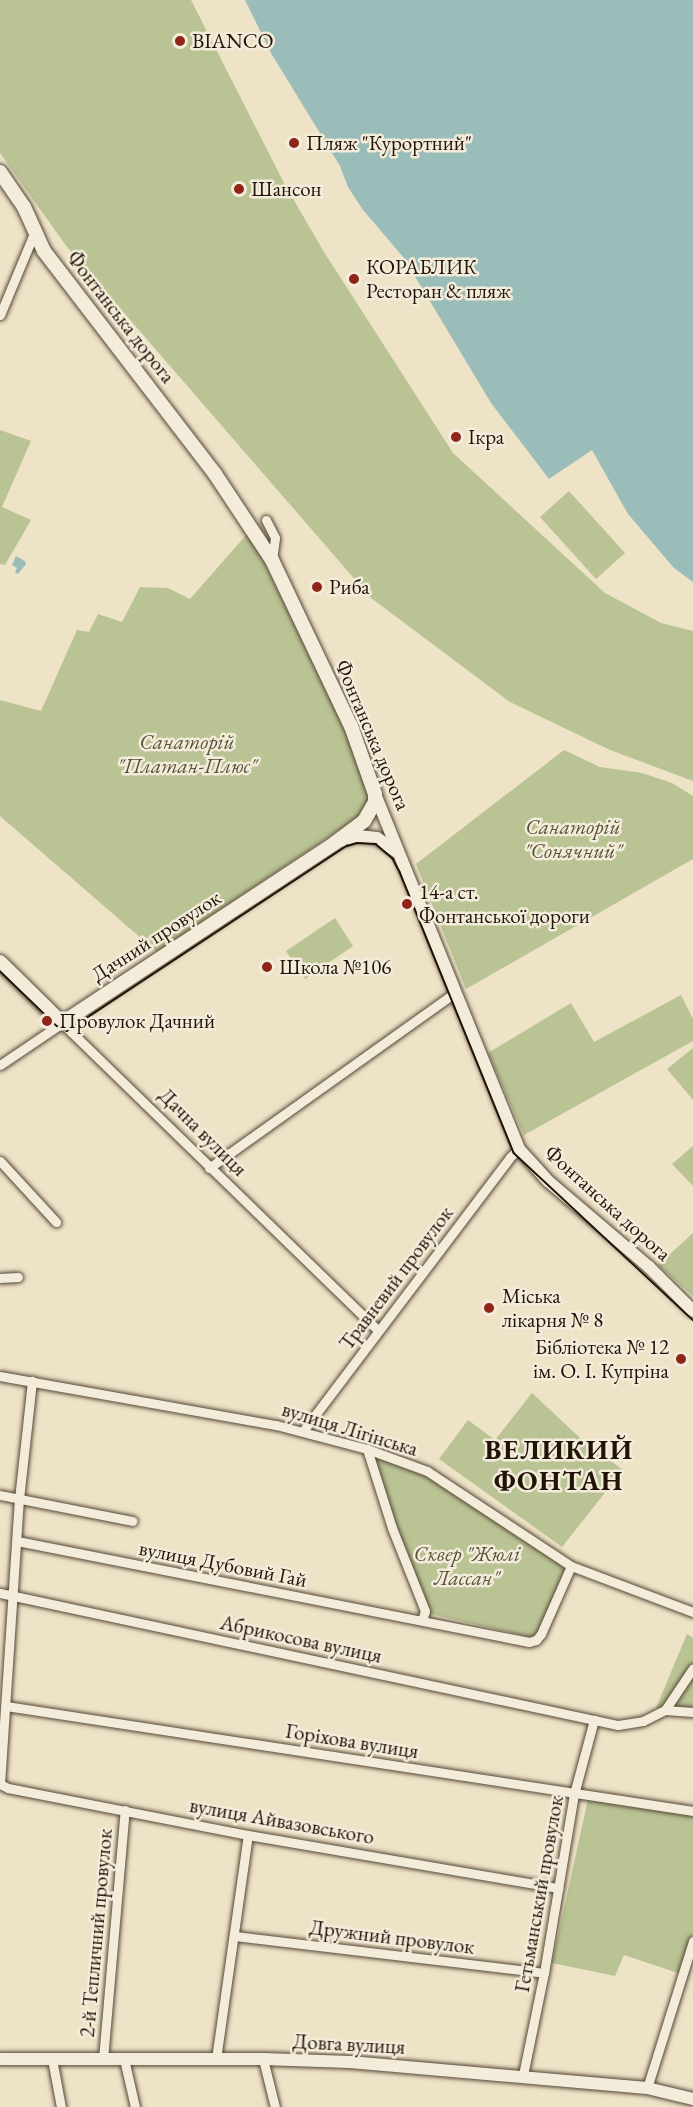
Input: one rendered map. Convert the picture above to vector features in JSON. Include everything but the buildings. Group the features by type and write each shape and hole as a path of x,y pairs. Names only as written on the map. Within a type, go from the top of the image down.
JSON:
{"main road":[{"name":"Фонтанська дорога","path":"0,172 24,207 44,250 215,474 272,560 351,726 375,794"},
{"name":"Дачний провулок","path":"62,1023 335,843 374,809 375,794"},
{"name":"Дачна вулиця","path":"0,962 62,1023"}],"street":[{"path":"0,315 35,231"},
{"path":"266,519 275,538 272,560"},
{"name":"Фонтанська дорога","path":"375,794 519,1149 548,1181 649,1267 693,1311"},
{"name":"Дачний провулок","path":"335,843 358,836 377,838 392,846 401,858"},
{"path":"209,1168 456,992"},
{"name":"Дачний провулок","path":"0,1065 62,1023"},
{"name":"Дачна вулиця","path":"62,1023 378,1330"},
{"name":"Травневий провулок","path":"303,1431 378,1330 519,1149"},
{"path":"0,1161 56,1222"},
{"path":"0,1278 18,1277"},
{"name":"вулиця Лігінська","path":"0,1376 303,1431 367,1449 427,1471 571,1566 693,1612"},
{"path":"0,1784 12,1596 32,1381"},
{"path":"367,1449 392,1528 425,1611 422,1620"},
{"path":"0,1495 132,1521"},
{"name":"вулиця Дубовий Гай","path":"17,1541 417,1622 422,1620 533,1642 541,1634 571,1566"},
{"name":"Абрикосова вулиця","path":"0,1593 594,1720 626,1724 642,1721 665,1710"},
{"path":"693,1668 665,1710 693,1712"},
{"name":"Горіхова вулиця","path":"4,1700 574,1794 693,1811"},
{"name":"Гетьманський провулок","path":"523,2075 544,1973 574,1794 594,1720"},
{"name":"вулиця Айвазовського","path":"0,1784 8,1788 248,1835 559,1888"},
{"name":"2-й Тепличний провулок","path":"103,2059 125,1810"},
{"path":"216,2059 248,1835"},
{"name":"Дружний провулок","path":"235,1936 544,1973"},
{"path":"647,2088 693,1941"},
{"path":"52,2059 61,2107"},
{"path":"124,2059 135,2107"},
{"path":"264,2059 275,2107"},
{"name":"Довга вулиця","path":"0,2060 264,2059 350,2062 523,2075 647,2088 693,2099"}],"green space":[{"path":"0,0 191,0 285,185 324,252 453,453 605,593 661,623 693,631 693,781 610,750 510,702 371,598 67,247 0,153"},
{"path":"0,430 31,441 2,507 31,520 5,565 0,564"},
{"path":"569,491 625,553 596,579 540,517"},
{"name":"Санаторій \"Платан-Плюс\"","path":"247,534 256,545 343,725 372,802 364,813 157,952 0,816 0,700 41,711 77,630 89,632 98,614 122,622 140,587 168,588 190,599"},
{"name":"Санаторій \"Сонячний\"","path":"564,750 600,767 642,773 672,783 693,796 693,859 466,989 416,864"},
{"path":"335,918 353,946 305,979 286,951"},
{"path":"681,995 693,1019 693,1041 524,1135 488,1053 571,1003 594,1042"},
{"path":"693,1048 693,1100 667,1069"},
{"path":"693,1146 693,1186 672,1164"},
{"path":"693,1233 693,1296 658,1265"},
{"path":"532,1393 579,1437 623,1470 562,1547 439,1459 468,1420 495,1440"},
{"name":"Сквер \"Жюлі Лассан\"","path":"367,1451 426,1473 566,1566 539,1639 426,1613"},
{"path":"687,1634 693,1638 693,1710 656,1708"},
{"path":"588,1799 693,1814 693,1934 678,1973 624,1955 615,1976 552,1963"}],"water":[{"path":"245,0 693,0 693,582 674,568 628,514 592,450 549,479 491,403 404,258 363,210 348,187 340,166 271,53"},
{"path":"16,556 26,564 18,574 15,572 17,568 12,565"}],"tram line":[{"path":"0,971 57,1026 67,1031 347,846 357,843 376,844 393,859 400,872 514,1153 693,1320"}],"place":[{"name":"BIANCO","path":"180,41"},
{"name":"Пляж \"Курортний\"","path":"294,143"},
{"name":"Шансон","path":"239,189"},
{"name":"КОРАБЛИК Ресторан & пляж","path":"354,279"},
{"name":"Ікра","path":"456,437"},
{"name":"Риба","path":"317,587"},
{"name":"14-а ст. Фонтанської дороги","path":"407,904"},
{"name":"Школа №106","path":"267,967"},
{"name":"Провулок Дачний","path":"47,1021"},
{"name":"Міська лікарня № 8","path":"489,1308"},
{"name":"Бібліотека № 12 ім. О. І. Купріна","path":"681,1359"}],"district":[{"name":"ВЕЛИКИЙ ФОНТАН","path":"559,1464"}]}
